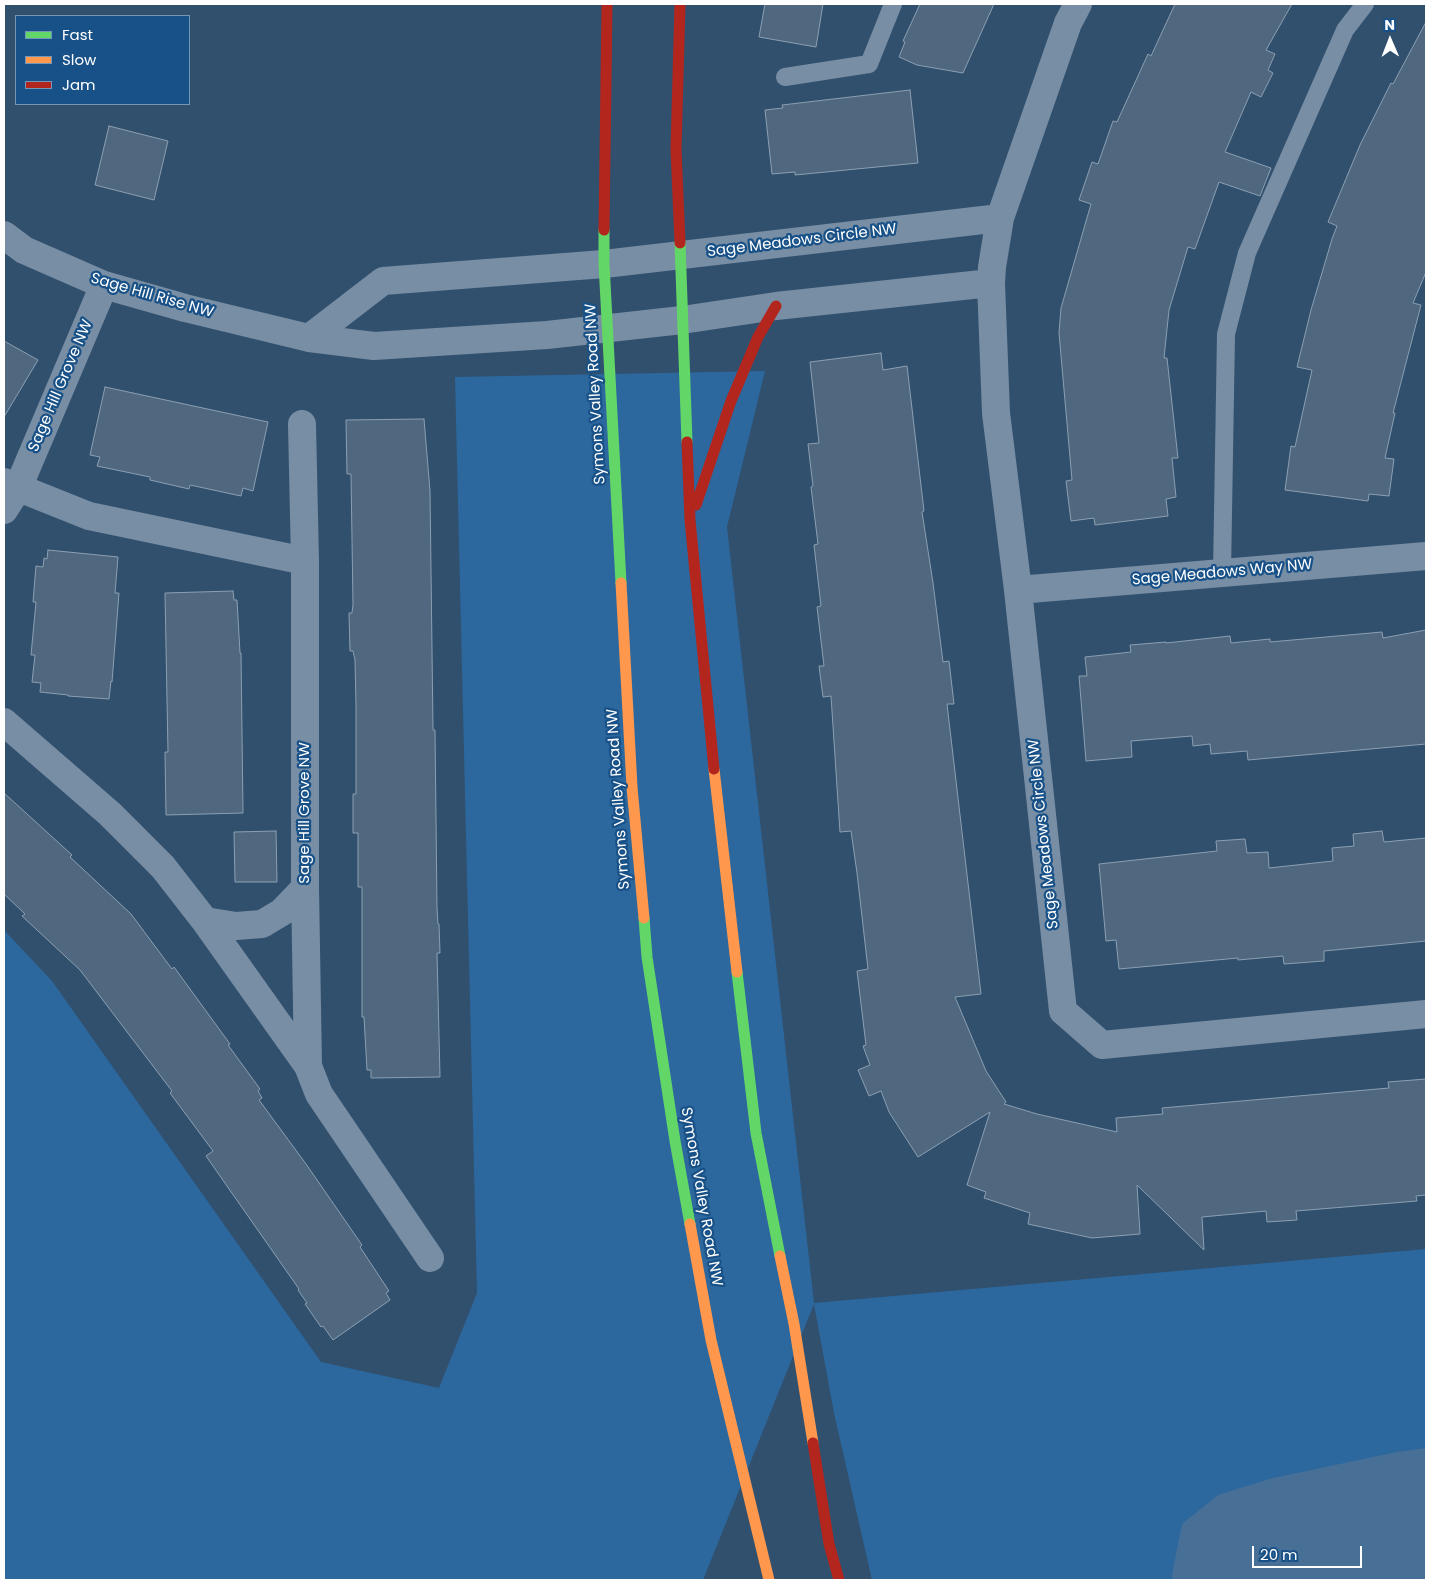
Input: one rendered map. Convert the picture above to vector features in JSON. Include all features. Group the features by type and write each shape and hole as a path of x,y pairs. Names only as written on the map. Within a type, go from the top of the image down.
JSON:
{"main road":[{"name":"Symons Valley Road NW","path":"607,4 604,264 632,788 646,957 675,1141 711,1340 769,1580"},
{"path":"680,4 676,149 690,520 715,783 756,1133 794,1324 829,1544 839,1580"},
{"path":"690,520 731,401 758,337 776,306"}],"street":[{"name":"Sage Meadows Circle NW","path":"1078,4 1068,23 1000,218 991,283 996,413 1018,590 1064,1011 1102,1045 1426,1014"},
{"name":"Sage Meadows Circle NW","path":"604,264 1000,218"},
{"name":"Sage Hill Rise NW","path":"4,236 24,250 104,285 185,308 309,338 374,346 546,335 607,328"},
{"path":"309,338 383,281 604,264"},
{"path":"607,328 682,320 776,306 991,283"},
{"name":"Sage Hill Grove NW","path":"104,285 8,493 89,516 305,561"},
{"name":"Sage Hill Grove NW","path":"302,424 305,561 305,888 308,1066"},
{"name":"Sage Meadows Way NW","path":"1018,590 1426,556"},
{"name":"Sage Hill Grove NW","path":"4,722 110,814 163,867 205,921 308,1066 319,1094 430,1258"},
{"path":"205,921 236,926 262,924 282,912 305,888"}],"lane":[{"path":"785,77 868,64 893,4"},
{"path":"1222,573 1226,334 1247,253 1345,30 1365,4"}],"shaded area":[{"path":"765,371 727,527 814,1303 1426,1249 1426,1580 872,1580 834,1413 814,1304 703,1580 4,1580 4,930 52,981 321,1362 439,1388 477,1293 455,377"},
{"path":"1426,1448 1426,1580 1173,1580 1172,1575 1182,1524 1218,1495 1273,1478 1397,1452"}],"building":[{"path":"765,4 823,4 816,47 759,37"},
{"path":"920,4 994,4 963,73 917,65 899,57 905,42 903,41"},
{"path":"1175,4 1292,4 1266,50 1275,54 1268,70 1273,73 1261,97 1251,92 1225,152 1271,168 1260,196 1219,182 1195,249 1188,247 1169,310 1164,358 1167,358 1178,458 1172,458 1176,497 1166,499 1168,516 1095,525 1094,518 1071,521 1066,481 1072,480 1059,333 1061,308 1091,204 1079,200 1092,162 1098,164 1113,121 1117,122 1148,54 1151,56"},
{"path":"1426,22 1426,272 1413,303 1421,305 1393,413 1395,413 1385,458 1394,459 1389,496 1369,494 1368,501 1285,490 1291,446 1295,447 1312,370 1297,367 1311,310 1337,226 1328,222 1360,145 1391,83 1393,84"},
{"path":"910,90 918,163 795,175 795,172 772,174 765,110 783,108 782,105"},
{"path":"109,126 168,141 154,200 95,185"},
{"path":"4,341 38,360 4,417"},
{"path":"881,353 883,370 907,366 924,511 922,512 943,662 949,661 954,704 947,704 981,994 955,997 986,1071 1006,1102 1004,1104 1037,1114 1117,1132 1116,1118 1163,1114 1162,1108 1389,1088 1388,1082 1426,1079 1426,1195 1416,1196 1417,1201 1296,1211 1297,1220 1267,1222 1266,1211 1202,1217 1204,1250 1137,1185 1140,1234 1092,1238 1028,1224 1030,1213 984,1198 986,1192 967,1185 990,1112 918,1157 889,1112 881,1091 869,1096 858,1070 870,1065 863,1046 866,1045 857,971 868,969 851,831 840,832 831,696 823,697 819,666 824,666 817,607 821,606 814,545 818,544 808,444 819,443 810,362"},
{"path":"105,387 268,422 253,491 243,488 241,496 190,485 189,489 150,480 150,477 97,466 100,457 90,455"},
{"path":"424,419 430,491 433,730 435,730 437,908 440,953 437,953 440,1077 371,1078 371,1070 367,1070 364,1017 362,1017 362,887 358,887 358,833 353,833 353,794 356,794 356,705 355,660 353,651 350,651 349,613 352,613 353,605 351,474 347,474 346,420"},
{"path":"48,550 118,557 115,593 119,593 109,699 40,692 41,683 32,682 35,655 31,655 36,602 33,602 36,566 43,567 44,558 47,559"},
{"path":"233,591 234,600 237,600 241,653 243,813 166,815 165,752 168,752 165,593"},
{"path":"1426,630 1426,744 1248,760 1247,751 1211,754 1210,744 1193,746 1192,736 1131,741 1132,757 1086,761 1079,676 1087,676 1085,657 1131,652 1130,645 1230,636 1231,643 1270,639 1270,642 1382,632 1383,638"},
{"path":"4,793 72,855 70,857 131,914 172,969 174,967 260,1089 258,1091 262,1098 259,1100 362,1245 360,1247 389,1291 386,1293 390,1300 333,1340 305,1304 307,1303 299,1289 206,1156 213,1151 170,1093 172,1091 80,970 22,916 25,914 4,894"},
{"path":"276,831 277,882 235,882 234,832"},
{"path":"1382,831 1384,842 1426,838 1426,941 1324,951 1324,961 1284,964 1283,956 1238,960 1238,958 1119,969 1116,940 1106,941 1099,864 1217,851 1216,841 1245,839 1247,853 1268,852 1269,868 1333,861 1332,848 1354,846 1353,834"}],"traffic: fast":[{"path":"604,230 604,264 621,583"},
{"path":"680,243 687,442"},
{"path":"644,918 647,957 675,1141 690,1224"},
{"path":"737,972 756,1133 780,1256"}],"traffic: slow":[{"path":"621,583 632,787 644,918"},
{"path":"714,769 737,972"},
{"path":"690,1224 711,1340 769,1580"},
{"path":"780,1256 794,1324 813,1443"}],"traffic: jam":[{"path":"604,230 607,4"},
{"path":"680,4 676,149 680,243"},
{"path":"696,505 731,401 758,337 776,306"},
{"path":"687,442 690,520 714,769"},
{"path":"813,1443 829,1544 839,1580"}]}
